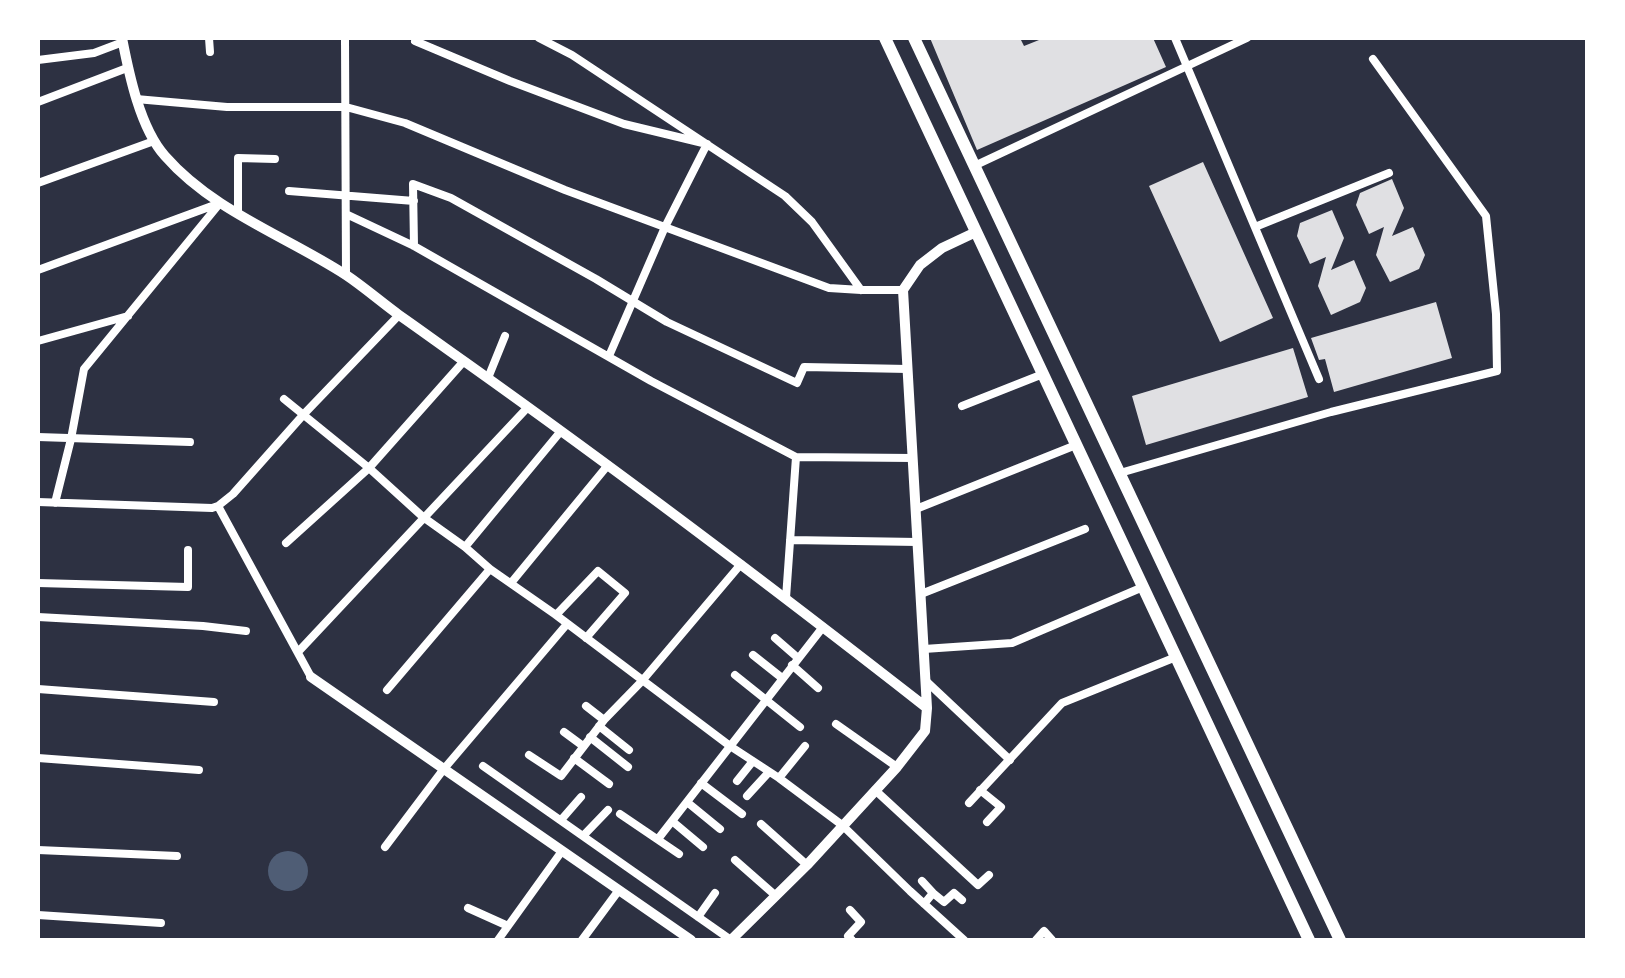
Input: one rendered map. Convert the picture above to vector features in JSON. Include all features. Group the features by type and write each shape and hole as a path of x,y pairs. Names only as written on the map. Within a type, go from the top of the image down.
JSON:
{"main road":[{"path":"885,38 1309,940"},
{"path":"914,38 1340,940"}],"street":[{"path":"209,38 210,52"},
{"path":"345,38 346,275"},
{"path":"539,38 572,55 785,196 812,222 861,290"},
{"path":"1175,38 1319,379"},
{"path":"974,166 1247,38"},
{"path":"38,60 94,53 123,40 136,99 154,141 179,171 220,203 346,275 741,564 927,708"},
{"path":"415,41 624,124 707,144"},
{"path":"1120,473 1331,412 1497,371 1496,314 1486,216 1373,59"},
{"path":"38,102 127,68"},
{"path":"136,99 227,107 346,107 405,123 565,190 829,288 903,290"},
{"path":"38,183 154,141"},
{"path":"609,356 665,227 707,144"},
{"path":"238,213 238,158 275,159"},
{"path":"1255,227 1389,173"},
{"path":"414,246 413,184 451,198 667,322 797,383 804,367 908,369"},
{"path":"289,191 414,201"},
{"path":"38,270 220,203"},
{"path":"55,503 84,369 220,203"},
{"path":"346,214 414,246 651,381 796,457 913,458"},
{"path":"483,766 731,940 807,865 897,767 925,731 926,681 903,290 920,265 942,248 976,232"},
{"path":"38,502 215,507 233,494 399,315"},
{"path":"38,341 128,316"},
{"path":"488,378 505,336"},
{"path":"286,543 369,468 464,361"},
{"path":"962,406 1043,374"},
{"path":"284,399 369,468 423,517 490,569 842,825 964,940"},
{"path":"298,652 528,407"},
{"path":"465,547 561,431"},
{"path":"38,437 190,442"},
{"path":"916,509 1076,445"},
{"path":"786,598 796,457"},
{"path":"511,583 608,465"},
{"path":"215,507 311,677 619,890 674,935 691,940"},
{"path":"921,594 1085,529"},
{"path":"790,540 918,542"},
{"path":"38,583 188,587 188,550"},
{"path":"529,755 561,776 601,723 642,681 741,564"},
{"path":"387,690 490,569"},
{"path":"556,615 598,571 625,593 586,638"},
{"path":"924,649 1012,643 1143,587"},
{"path":"38,617 246,631"},
{"path":"385,847 443,770 567,624"},
{"path":"658,839 823,627"},
{"path":"775,638 818,688"},
{"path":"753,655 782,678"},
{"path":"969,803 1062,703 1176,657"},
{"path":"735,675 800,727"},
{"path":"926,681 1010,760"},
{"path":"38,689 214,702"},
{"path":"586,706 629,750"},
{"path":"836,724 897,767"},
{"path":"564,732 583,746"},
{"path":"590,737 628,767"},
{"path":"779,778 805,746"},
{"path":"38,758 199,770"},
{"path":"574,758 609,784"},
{"path":"737,781 753,761"},
{"path":"747,796 769,772"},
{"path":"701,783 742,814"},
{"path":"875,790 978,885 989,875"},
{"path":"980,790 1001,807 987,822"},
{"path":"561,820 581,797"},
{"path":"687,802 720,829"},
{"path":"583,836 608,810"},
{"path":"620,814 679,854"},
{"path":"672,821 703,847"},
{"path":"761,824 807,865"},
{"path":"38,850 177,856"},
{"path":"498,940 562,851"},
{"path":"735,860 776,896"},
{"path":"922,881 944,902 954,893 962,900"},
{"path":"582,940 619,890"},
{"path":"698,917 715,893"},
{"path":"924,904 933,893"},
{"path":"468,908 508,926"},
{"path":"850,910 861,922 848,936 852,940"},
{"path":"38,915 161,923"},
{"path":"1036,940 1044,931 1052,940"}],"water":[{"path":"288,851 302,857 308,871 302,885 288,891 274,885 268,871 274,857"}],"building":[{"path":"930,38 1020,38 1024,46 1044,38 1153,38 1166,67 977,150"},
{"path":"1203,162 1273,318 1220,342 1149,186"},
{"path":"1392,179 1404,208 1392,236 1413,227 1425,255 1419,269 1390,282 1376,255 1384,227 1369,234 1356,205 1360,193"},
{"path":"1332,210 1344,238 1331,270 1354,260 1366,288 1360,302 1331,315 1318,286 1326,257 1310,264 1297,236 1300,223"},
{"path":"1436,302 1452,358 1334,392 1325,359 1319,360 1311,338"},
{"path":"1293,348 1308,397 1146,445 1132,396"}]}
